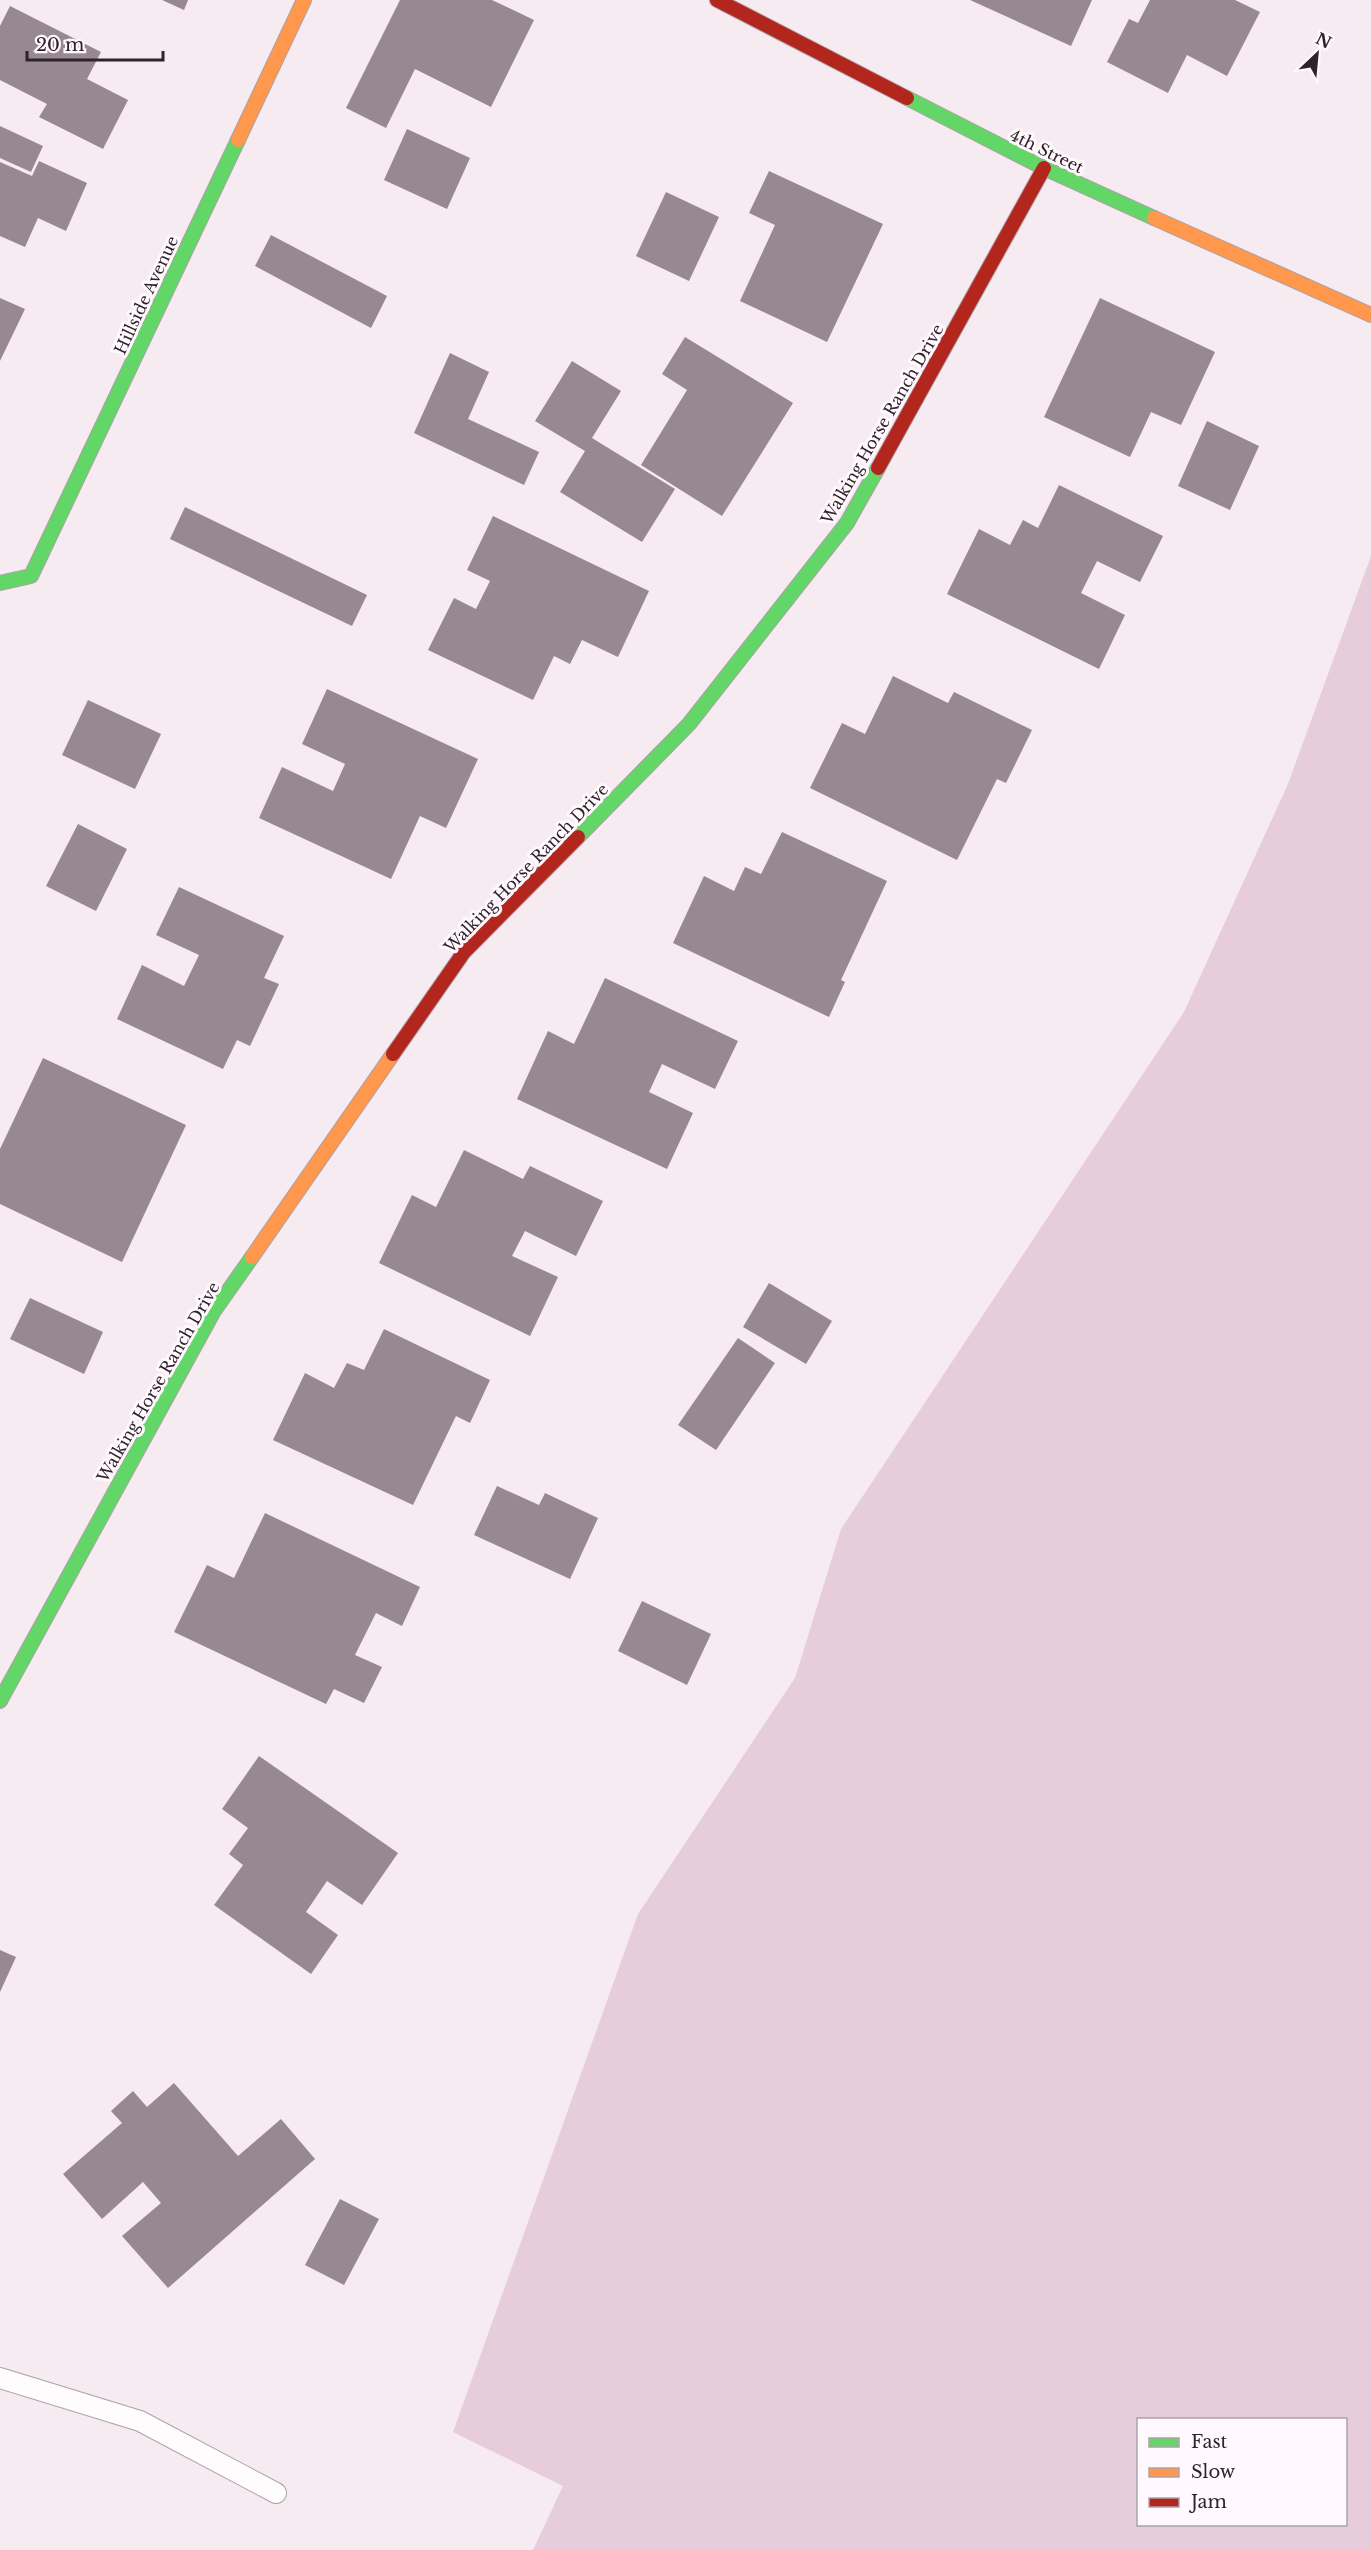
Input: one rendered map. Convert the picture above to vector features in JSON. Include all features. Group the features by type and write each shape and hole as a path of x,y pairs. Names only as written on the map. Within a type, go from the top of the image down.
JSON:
{"street":[{"name":"Hillside Avenue","path":"0,583 31,576 304,0"},
{"name":"4th Street","path":"717,0 1044,168 1371,315"},
{"name":"Walking Horse Ranch Drive","path":"0,1701 214,1311 464,952 689,724 847,523 1044,168"}],"lane":[{"path":"0,2378 140,2421 276,2493"}],"shaded area":[{"path":"1371,556 1371,2550 533,2550 563,2486 453,2432 638,1914 795,1678 841,1529 1184,1012 1288,784"}],"building":[{"path":"162,0 188,0 184,10"},
{"path":"400,0 492,0 534,20 491,107 415,69 386,128 346,108"},
{"path":"970,0 1092,0 1071,46"},
{"path":"1150,0 1235,0 1260,12 1227,76 1187,55 1168,93 1107,62 1129,19 1138,23"},
{"path":"10,6 101,52 87,79 128,100 103,149 39,117 47,104 0,80 0,26"},
{"path":"0,126 43,146 31,172 0,158"},
{"path":"407,129 470,158 447,209 384,180"},
{"path":"39,161 87,183 66,231 38,218 25,247 0,236 0,162 32,176"},
{"path":"769,171 883,224 827,342 740,301 775,225 749,213"},
{"path":"666,192 719,217 689,281 636,256"},
{"path":"271,235 387,296 371,328 255,266"},
{"path":"0,298 25,309 0,361"},
{"path":"1100,298 1215,352 1181,425 1151,412 1130,457 1044,417"},
{"path":"685,337 793,403 722,516 641,465 687,390 662,374"},
{"path":"450,353 489,372 468,419 539,452 524,485 414,433"},
{"path":"572,361 621,391 592,438 675,489 642,542 560,492 585,451 535,421"},
{"path":"1207,421 1259,446 1230,510 1178,486"},
{"path":"1059,485 1163,536 1140,582 1097,561 1081,593 1125,615 1099,669 947,594 979,529 1010,545 1023,520 1038,528"},
{"path":"185,507 367,595 352,626 170,539"},
{"path":"493,516 649,591 618,657 582,640 570,664 554,656 533,700 428,650 454,598 476,609 490,581 467,570"},
{"path":"893,676 948,703 954,692 1032,730 1006,783 997,779 957,860 810,788 842,723 865,734"},
{"path":"327,689 478,759 446,828 420,816 391,879 259,818 282,767 333,791 345,764 302,744"},
{"path":"88,700 161,734 135,789 62,755"},
{"path":"78,824 127,849 96,911 46,886"},
{"path":"782,832 887,881 841,980 845,982 829,1017 673,943 704,876 734,891 745,867 761,874"},
{"path":"179,887 284,936 264,978 279,984 250,1046 237,1040 223,1069 117,1019 142,965 184,986 199,955 156,935"},
{"path":"605,978 738,1041 715,1089 662,1064 649,1092 693,1113 667,1169 517,1099 548,1031 574,1044"},
{"path":"43,1058 186,1125 122,1262 0,1204 0,1149"},
{"path":"464,1150 523,1179 530,1166 603,1201 576,1256 525,1231 512,1256 558,1277 530,1336 379,1263 412,1195 436,1207"},
{"path":"769,1283 832,1321 806,1364 743,1327"},
{"path":"30,1298 103,1332 84,1374 10,1339"},
{"path":"384,1329 490,1380 470,1423 456,1416 413,1505 273,1440 305,1373 334,1388 347,1363 364,1370"},
{"path":"738,1338 775,1363 716,1450 678,1425"},
{"path":"497,1486 539,1505 545,1493 598,1518 570,1579 474,1535"},
{"path":"265,1513 420,1587 402,1626 376,1613 355,1655 382,1667 364,1703 334,1689 326,1704 174,1632 207,1565 234,1578"},
{"path":"642,1601 711,1634 687,1685 618,1651"},
{"path":"259,1756 398,1853 362,1905 327,1881 306,1912 338,1935 311,1974 214,1905 243,1865 229,1854 248,1828 222,1809"},
{"path":"0,1950 16,1957 0,1992"},
{"path":"174,2083 238,2156 281,2119 315,2159 168,2288 122,2236 161,2203 143,2182 102,2219 63,2174 122,2123 111,2111 133,2091 147,2107"},
{"path":"340,2199 379,2219 344,2285 305,2265"}],"traffic: fast":[{"path":"907,98 1044,168 1154,218"},
{"path":"0,583 31,576 238,140"},
{"path":"578,837 689,724 847,523 878,468"},
{"path":"0,1701 214,1311 252,1257"}],"traffic: slow":[{"path":"238,140 304,0"},
{"path":"1154,218 1371,315"},
{"path":"252,1257 393,1054"}],"traffic: jam":[{"path":"717,0 907,98"},
{"path":"878,468 1044,168"},
{"path":"393,1054 464,952 578,837"}]}
